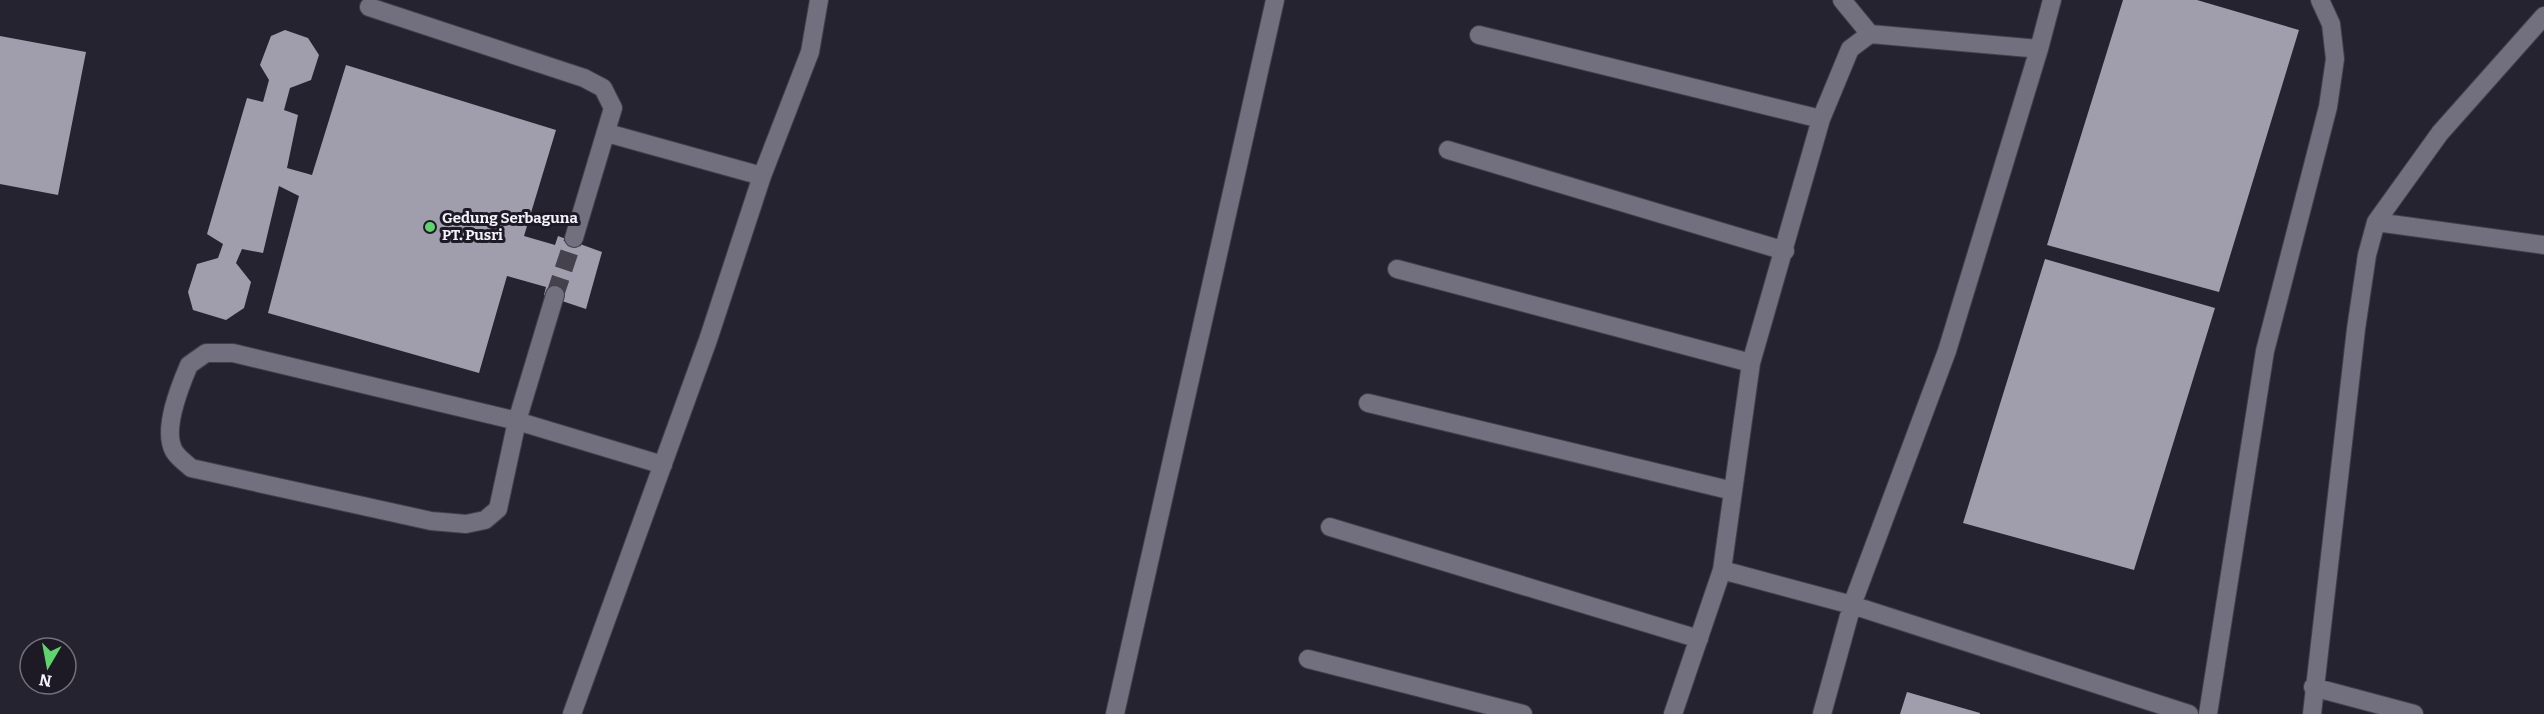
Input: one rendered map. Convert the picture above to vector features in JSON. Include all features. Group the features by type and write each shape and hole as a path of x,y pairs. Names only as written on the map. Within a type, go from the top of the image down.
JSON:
{"street":[{"path":"572,714 663,465 762,176 810,52 819,0"},
{"path":"1115,714 1275,0"},
{"path":"1842,0 1870,34"},
{"path":"1821,714 1852,605 1947,351 2052,0"},
{"path":"2208,714 2265,351 2328,107 2335,59 2331,24 2320,0"},
{"path":"369,6 584,78 603,88 613,108 608,133 574,238"},
{"path":"2312,714 2313,687 2356,329 2367,255 2376,222 2440,133 2544,16"},
{"path":"1673,714 1722,570 1752,363 1821,118 1850,49 1870,34 2039,49"},
{"path":"1479,35 1821,118"},
{"path":"608,133 762,176"},
{"path":"1448,150 1785,251"},
{"path":"2376,222 2544,245"},
{"path":"1397,269 1752,363"},
{"path":"555,296 517,421 498,509 485,520 465,524 431,521 191,468 175,453 171,444 170,426 189,365 206,353 233,353 517,421 663,465"},
{"path":"1368,403 1733,490"},
{"path":"1330,527 1699,639"},
{"path":"1722,570 1852,605 2188,714"},
{"path":"1308,659 1523,714"},
{"path":"2313,687 2414,714"}],"building":[{"path":"2123,0 2197,0 2299,30 2219,292 2047,245"},
{"path":"285,30 308,38 319,55 311,80 290,88 284,110 298,115 287,168 312,175 346,65 556,130 524,236 555,245 558,236 602,252 586,309 544,295 546,287 507,276 479,373 268,313 299,196 279,186 263,253 242,249 236,263 251,282 244,308 226,320 193,310 188,292 197,264 218,258 223,244 207,234 247,98 263,102 269,80 260,65 271,36"},
{"path":"0,36 86,52 58,195 0,184"},
{"path":"2045,259 2215,308 2134,570 1963,523"},
{"path":"1907,692 1980,713 1980,714 1900,714"}],"tunnel":[{"path":"555,295 574,238"}],"place":[{"name":"Gedung Serbaguna PT. Pusri","path":"430,227"}]}
